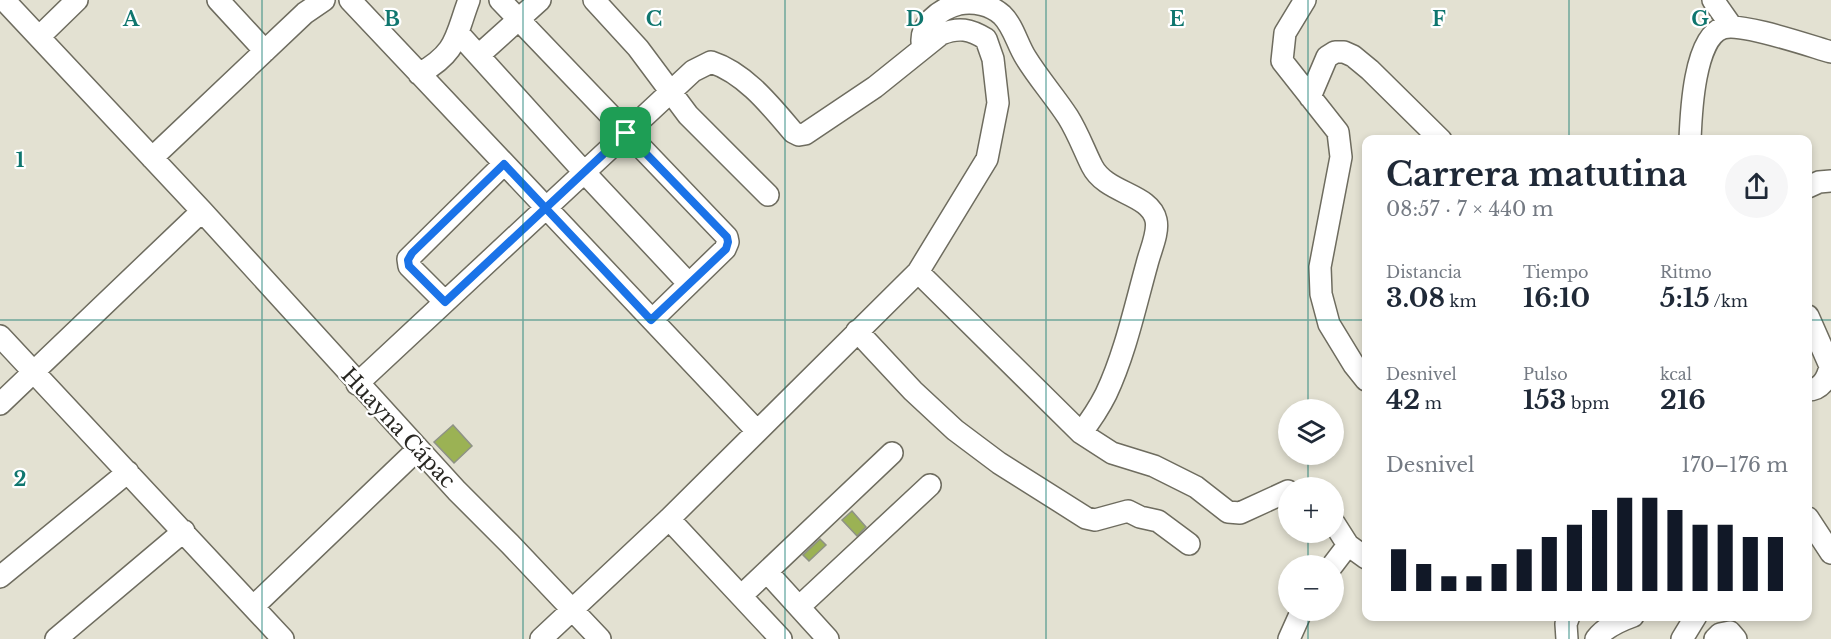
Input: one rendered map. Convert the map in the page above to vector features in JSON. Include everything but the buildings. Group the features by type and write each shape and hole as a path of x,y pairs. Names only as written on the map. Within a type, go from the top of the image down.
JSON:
{"street":[{"name":"Huayna Cápac","path":"4,0 202,211 357,384 600,639"},
{"path":"39,37 77,0"},
{"path":"218,0 265,51"},
{"path":"152,158 265,51 299,6 324,0"},
{"path":"351,0 756,430"},
{"path":"419,74 447,53 459,34 469,0"},
{"path":"500,0 727,237 726,249 651,320"},
{"path":"479,56 540,0"},
{"path":"594,0 638,48 688,115 768,195"},
{"path":"1305,0 1286,33 1282,61 1338,132 1341,157 1320,267 1321,294 1329,324 1362,375"},
{"path":"1713,0 1732,27"},
{"path":"923,48 922,36 925,27 945,9 964,3 973,3 997,11 1004,16 1017,37 1024,57 1068,118 1099,178 1142,201 1152,210 1155,217 1156,227 1133,314 1111,380 1099,407 1081,433"},
{"path":"1691,135 1697,71 1708,40 1718,30 1732,27 1831,52"},
{"path":"357,384 693,71 711,62 734,73 766,101 793,132 799,135 805,134 875,87 941,34 952,29 966,29 986,39 993,59 998,103 987,159 918,272 756,430 669,519 541,639"},
{"path":"459,34 689,284"},
{"path":"1310,97 1327,57 1335,52 1344,52 1353,56 1370,70 1437,135"},
{"path":"445,302 409,266 408,260 504,164"},
{"path":"1812,185 1831,181"},
{"path":"0,405 202,211"},
{"path":"918,272 1081,433 1112,453 1155,466 1196,487 1228,512 1240,513 1278,496"},
{"path":"1812,325 1830,366 1827,378 1812,390"},
{"path":"857,331 913,391 955,430 999,464 1086,518 1095,520 1128,511 1140,517 1158,521 1189,544"},
{"path":"0,336 284,639"},
{"path":"254,606 418,449"},
{"path":"741,596 768,573 892,453"},
{"path":"0,577 128,472"},
{"path":"799,607 930,484"},
{"path":"669,519 782,639"},
{"path":"1812,524 1831,553"},
{"path":"56,639 184,531"},
{"path":"1344,539 1348,545 1362,555"},
{"path":"1340,555 1348,545"},
{"path":"768,573 828,639"},
{"path":"1289,639 1297,621"},
{"path":"1567,621 1567,639"},
{"path":"1596,639 1602,631 1620,621"},
{"path":"1682,639 1693,621"},
{"path":"1715,639 1720,634 1730,632 1736,639"}],"route":[{"path":"626,133 545,207 445,302 409,266 408,260 412,253 504,164 545,207 651,320 726,249 728,242 727,237 626,133"}]}
